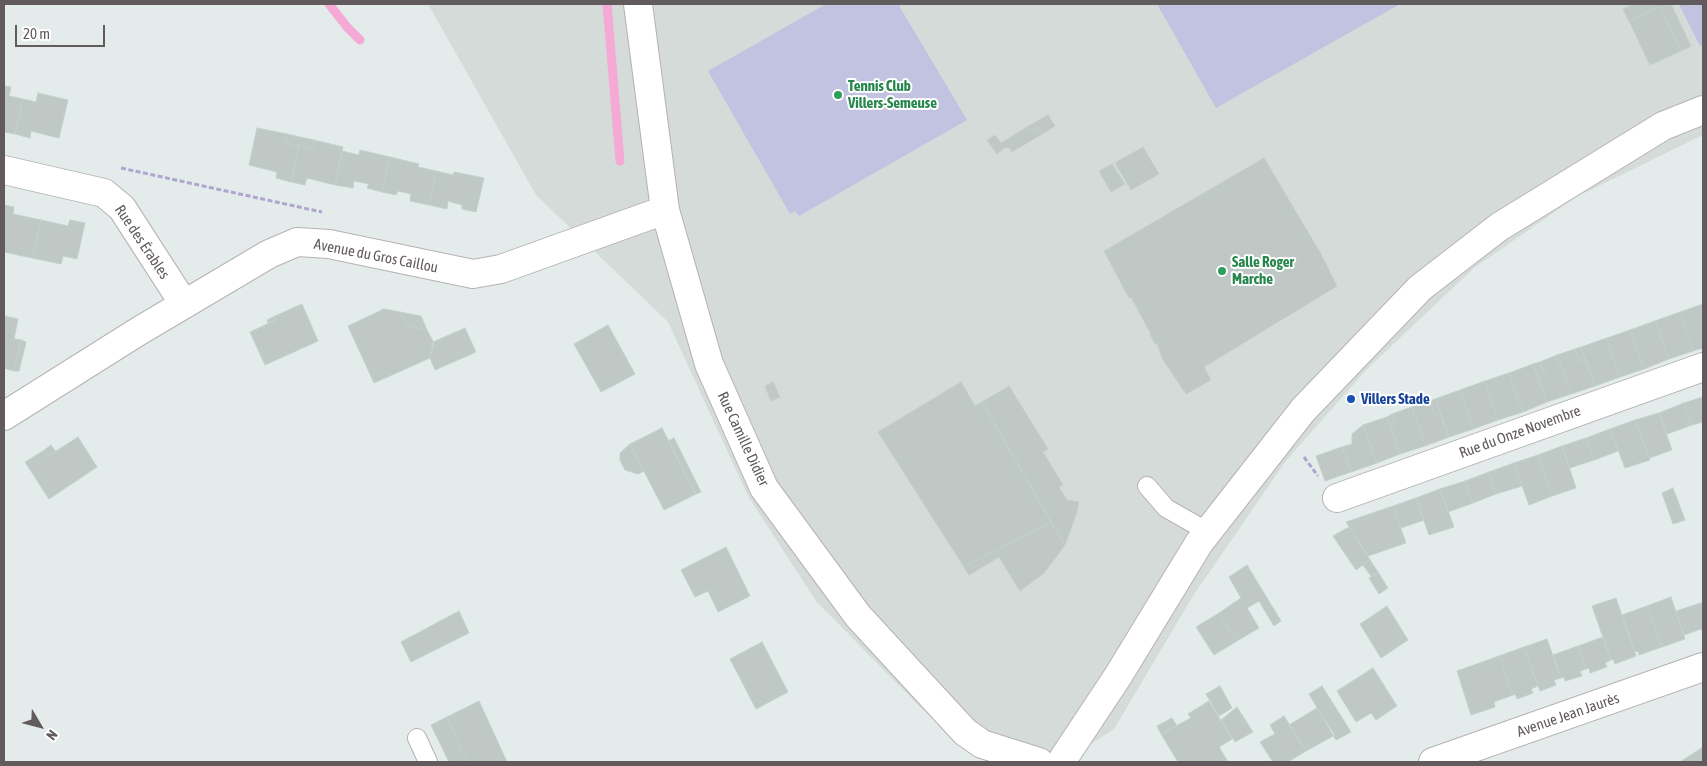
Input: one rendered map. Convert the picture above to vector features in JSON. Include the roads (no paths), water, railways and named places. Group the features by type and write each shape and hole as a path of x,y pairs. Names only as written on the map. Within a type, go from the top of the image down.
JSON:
{"street":[{"name":"Rue Camille Didier","path":"638,4 665,210 709,364 764,488 858,616 964,732 982,744 1039,762"},
{"path":"1061,762 1104,698 1208,532 1303,410 1420,288 1499,227 1663,126 1703,110"},
{"name":"Rue des Érables","path":"4,170 104,193 122,208 184,304"},
{"name":"Avenue du Gros Caillou","path":"4,416 184,304 269,254 297,242 329,244 472,274 501,269 665,210"},
{"name":"Rue du Onze Novembre","path":"1337,498 1703,367"},
{"name":"Avenue Jean Jaurès","path":"1432,762 1703,667"}],"lane":[{"path":"1147,486 1166,508 1208,532"},
{"path":"417,738 428,762"}],"waterway":[{"path":"329,4 360,40"},
{"path":"607,4 620,161"}],"place":[{"name":"Tennis Club Villers-Semeuse","path":"838,95"},
{"name":"Salle Roger Marche","path":"1222,271"},
{"name":"Villers Stade","path":"1351,399"}]}
